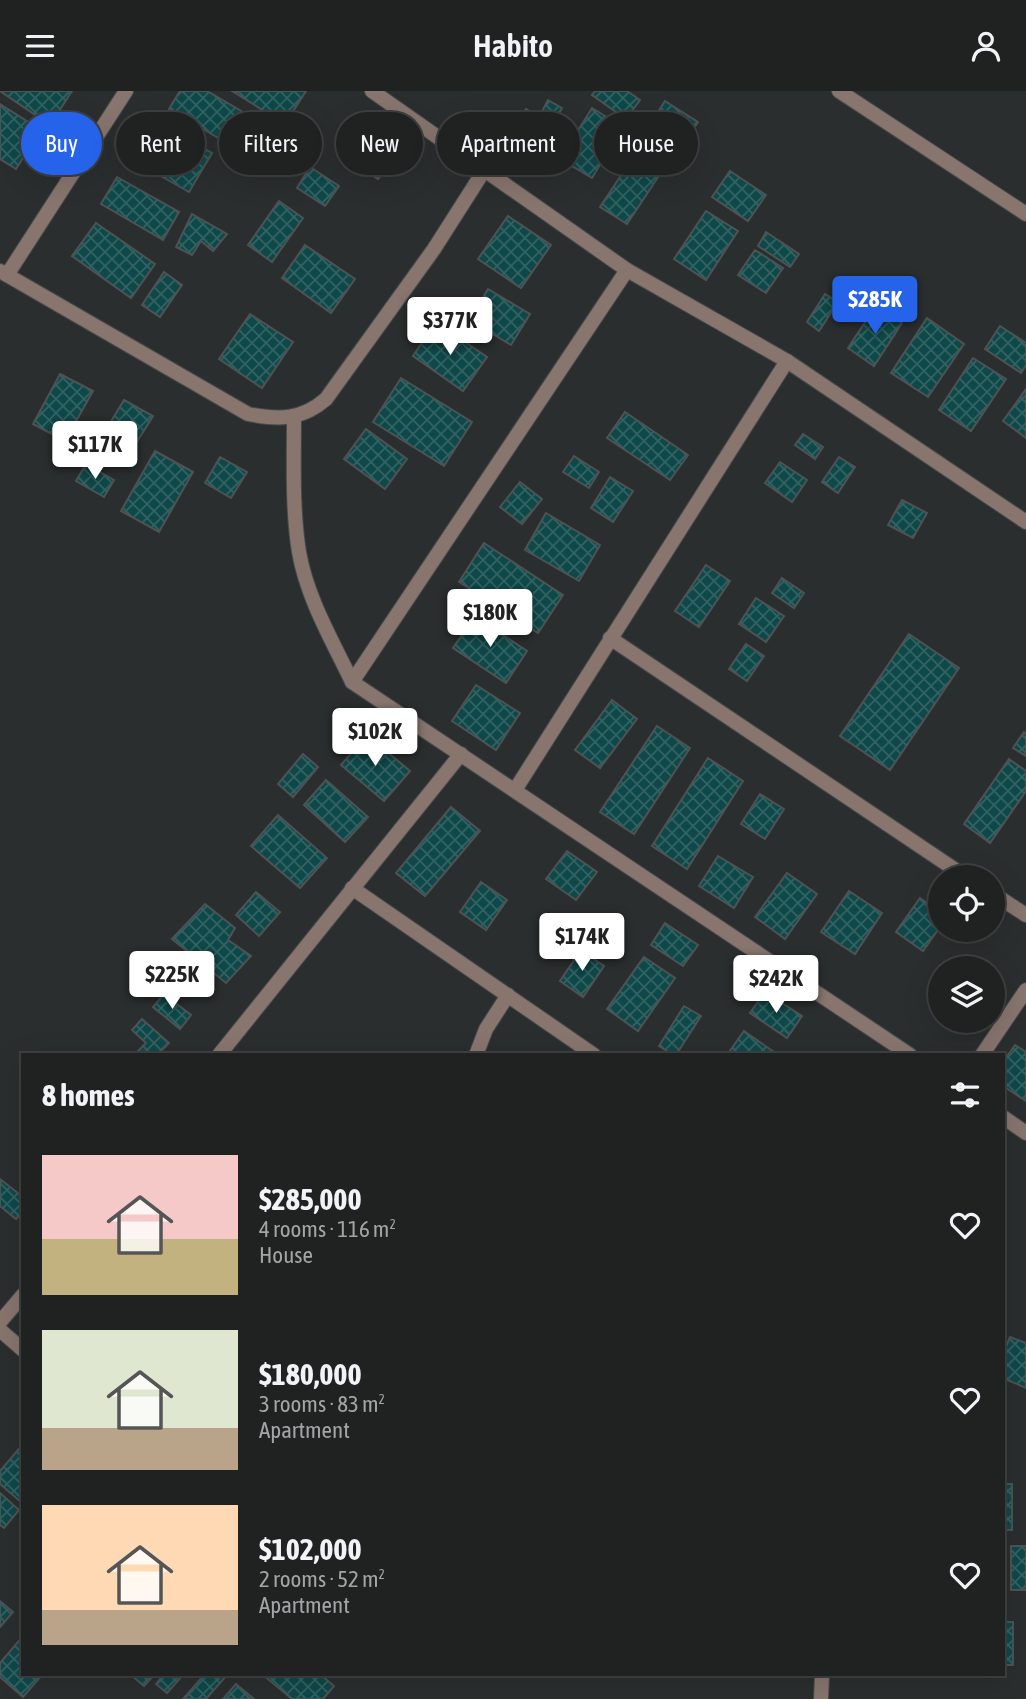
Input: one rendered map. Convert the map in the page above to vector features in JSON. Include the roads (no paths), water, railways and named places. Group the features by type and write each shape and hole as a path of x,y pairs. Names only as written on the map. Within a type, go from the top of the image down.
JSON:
{"street":[{"path":"125,91 3,273 248,414 270,418 294,416 313,410 326,399 434,249 481,175"},
{"path":"372,91 437,136"},
{"path":"839,91 1026,214"},
{"path":"493,175 627,270 787,361 1026,522"},
{"path":"352,682 627,270"},
{"path":"515,790 787,361"},
{"path":"294,416 294,495 299,553 317,610 352,682 907,1053"},
{"path":"610,638 948,865"},
{"path":"221,1053 461,754"},
{"path":"352,888 591,1053"},
{"path":"1005,901 1026,915"},
{"path":"983,1053 1026,991"},
{"path":"477,1053 486,1029 508,995"},
{"path":"1005,1118 1026,1133"},
{"path":"0,1322 21,1297"},
{"path":"0,1330 21,1348"},
{"path":"821,1699 822,1676"}]}
